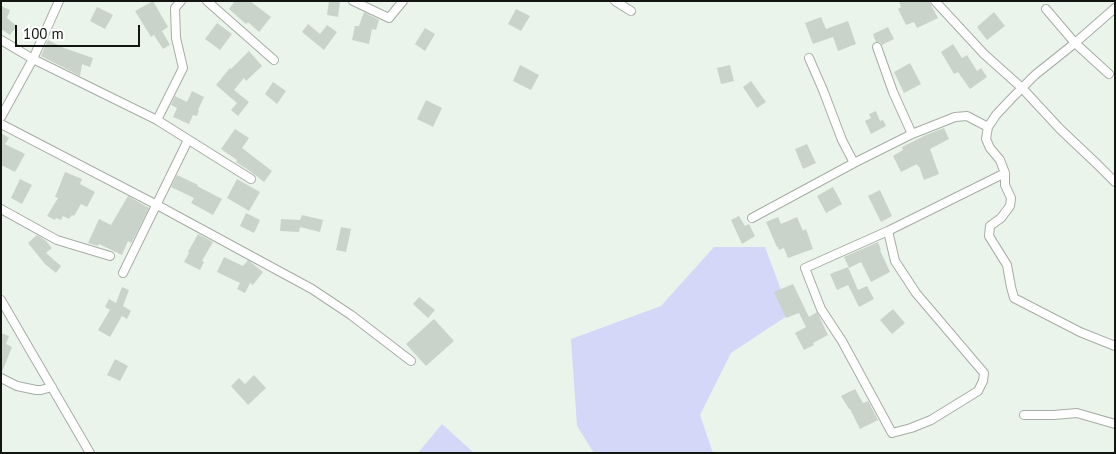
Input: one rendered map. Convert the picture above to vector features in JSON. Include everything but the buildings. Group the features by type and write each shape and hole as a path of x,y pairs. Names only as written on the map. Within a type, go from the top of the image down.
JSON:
{"street":[{"path":"1,118 33,58 58,1"},
{"path":"157,120 184,68 176,38 175,8 181,1"},
{"path":"207,1 274,60"},
{"path":"353,1 389,18 403,1"},
{"path":"615,1 630,11"},
{"path":"934,1 984,54 1022,88 1060,129 1115,182"},
{"path":"1115,8 1022,88 996,115 988,127 986,139 990,148 1000,160 1005,185 1011,198 1010,206 1001,218 990,226 989,236 1006,265 1014,298 1080,332 1115,346"},
{"path":"1046,9 1075,43 1109,74"},
{"path":"1,40 157,120 251,179"},
{"path":"877,47 893,92 912,134"},
{"path":"809,58 842,140 854,162"},
{"path":"752,218 854,162 912,134 954,117 967,116 988,127"},
{"path":"1,124 157,205 312,289 351,315 411,360"},
{"path":"123,273 188,140"},
{"path":"888,231 895,261 916,293 984,373 983,382 978,391 931,420 892,433 842,341 821,309 804,268 888,231 1004,173"},
{"path":"1,209 57,240 110,256"},
{"path":"1,300 90,453"},
{"path":"1,378 17,386 36,390 52,387"},
{"path":"1024,415 1077,413 1115,424"}],"shaded area":[{"path":"714,247 765,247 790,314 731,353 700,415 713,453 594,453 577,426 571,339 661,306"},
{"path":"442,424 474,453 418,453"}]}
